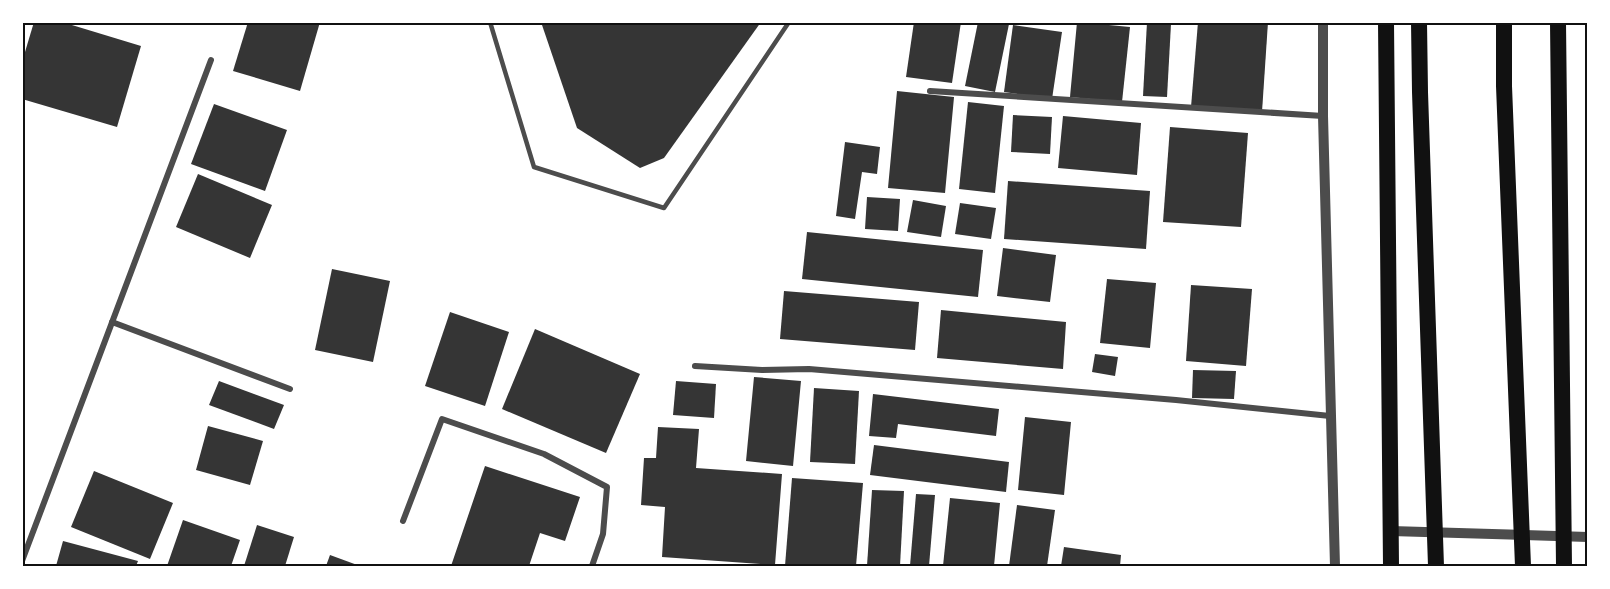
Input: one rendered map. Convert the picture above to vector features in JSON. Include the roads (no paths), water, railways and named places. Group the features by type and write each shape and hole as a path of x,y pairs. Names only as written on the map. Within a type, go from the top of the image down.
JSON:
{"highway":[{"path":"1386,22 1391,567"},
{"path":"1419,22 1436,567"},
{"path":"1503,22 1523,567"},
{"path":"1558,22 1564,567"}],"street":[{"path":"1323,22 1323,116 1335,567"},
{"path":"22,561 211,60"},
{"path":"930,91 1323,116"},
{"path":"112,322 290,389"},
{"path":"695,366 762,370 809,369 1164,399 1330,416"},
{"path":"404,521 442,419 544,454 607,487 603,534 592,567"},
{"path":"1391,531 1587,537"}],"lane":[{"path":"490,22 534,167 664,208 789,22"}]}
